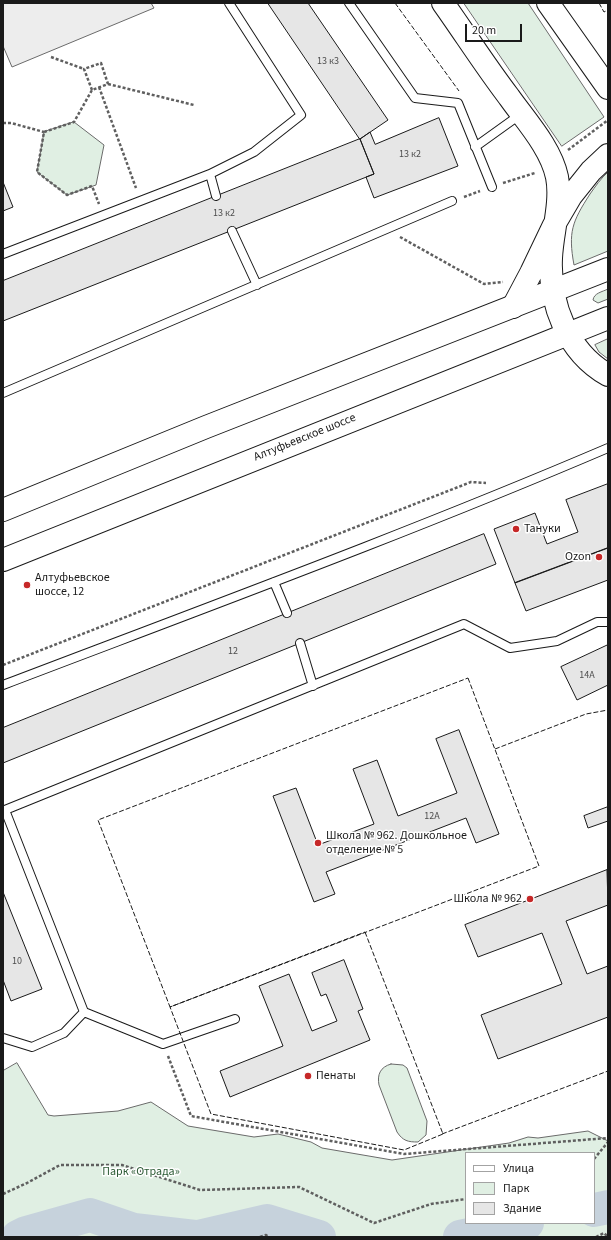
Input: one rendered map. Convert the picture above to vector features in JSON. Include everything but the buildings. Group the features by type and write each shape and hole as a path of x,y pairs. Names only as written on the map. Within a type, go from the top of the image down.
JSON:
{"main road":[{"path":"443,3 509,98 522,114 552,161 557,178 558,192 551,259 552,292 558,313 568,334 582,355 608,375"},
{"path":"548,3 605,79"},
{"path":"513,307 554,225 571,196 591,171 608,155"},
{"path":"3,510 213,424 608,269"},
{"name":"Алтуфьевское шоссе","path":"3,560 608,318"}],"lane":[{"path":"3,254 210,174 254,152 301,115 229,3"},
{"path":"348,3 415,98 458,103 492,187"},
{"path":"475,147 522,114"},
{"path":"210,174 216,196"},
{"path":"3,393 257,286 452,201"},
{"path":"232,231 257,286"},
{"path":"3,685 274,582 518,486 608,448"},
{"path":"274,582 287,613"},
{"path":"235,1019 164,1044 84,1012 5,810 464,624 510,648 557,641 597,622 608,622"},
{"path":"300,643 313,686"},
{"path":"3,1038 32,1047 64,1033 84,1012"}],"path":[{"path":"51,57 84,69 101,63 108,84"},
{"path":"84,69 92,90"},
{"path":"3,123 17,124 44,132 74,122 92,90 108,84 194,105"},
{"path":"98,87 140,201"},
{"path":"567,150 608,120"},
{"path":"44,132 37,172 67,195 92,186 104,215"},
{"path":"386,230 484,284 504,282"},
{"path":"3,665 470,482 518,486"},
{"path":"164,1044 191,1116 404,1154 608,1138"},
{"path":"595,1158 608,1142"},
{"path":"3,1194 60,1165 122,1165 200,1190 299,1187 374,1223 431,1204 465,1199"},
{"path":"596,1237 604,1233 608,1237"},
{"path":"260,1237 269,1237"}],"green space":[{"path":"464,3 528,3 604,117 562,146"},
{"path":"74,122 104,145 96,185 67,195 37,172 44,132"},
{"path":"608,172 608,251 574,265 571,244 575,220 590,194"},
{"path":"608,289 608,299 598,303 593,300 597,294"},
{"path":"608,339 608,359 599,352 595,345"},
{"name":"Парк «Отрада»","path":"17,1063 48,1115 54,1116 118,1111 151,1102 188,1126 254,1137 278,1134 311,1142 322,1148 392,1160 509,1143 528,1137 538,1138 588,1131 608,1141 608,1237 3,1237 3,1071"},
{"path":"391,1064 403,1065 407,1068 427,1121 426,1135 418,1142 406,1140 397,1132 379,1085 378,1078 380,1072 384,1067"}],"shaded area":[{"path":"3,3 151,3 154,8 12,67 3,46"}],"waterway":[{"path":"595,1210 608,1207"},
{"path":"18,1237 26,1233 90,1215 134,1230 195,1237"},
{"path":"198,1237 267,1221 319,1237"},
{"path":"460,1237 522,1224"}],"fence":[{"path":"395,3 459,91"},
{"path":"599,3 604,12 608,10"},
{"path":"468,678 539,866 170,1007 98,820 468,678"},
{"path":"495,749 586,714 608,710"},
{"path":"365,932 443,1134 404,1150 211,1114 170,1007 365,932"},
{"path":"442,1134 608,1071"}],"place":[{"name":"Тануки","path":"516,529"},
{"name":"Ozon","path":"599,557"},
{"name":"Алтуфьевское шоссе, 12","path":"27,585"},
{"name":"Школа № 962. Дошкольное отделение № 5","path":"318,843"},
{"name":"Школа № 962","path":"530,899"},
{"name":"Пенаты","path":"308,1076"}]}
